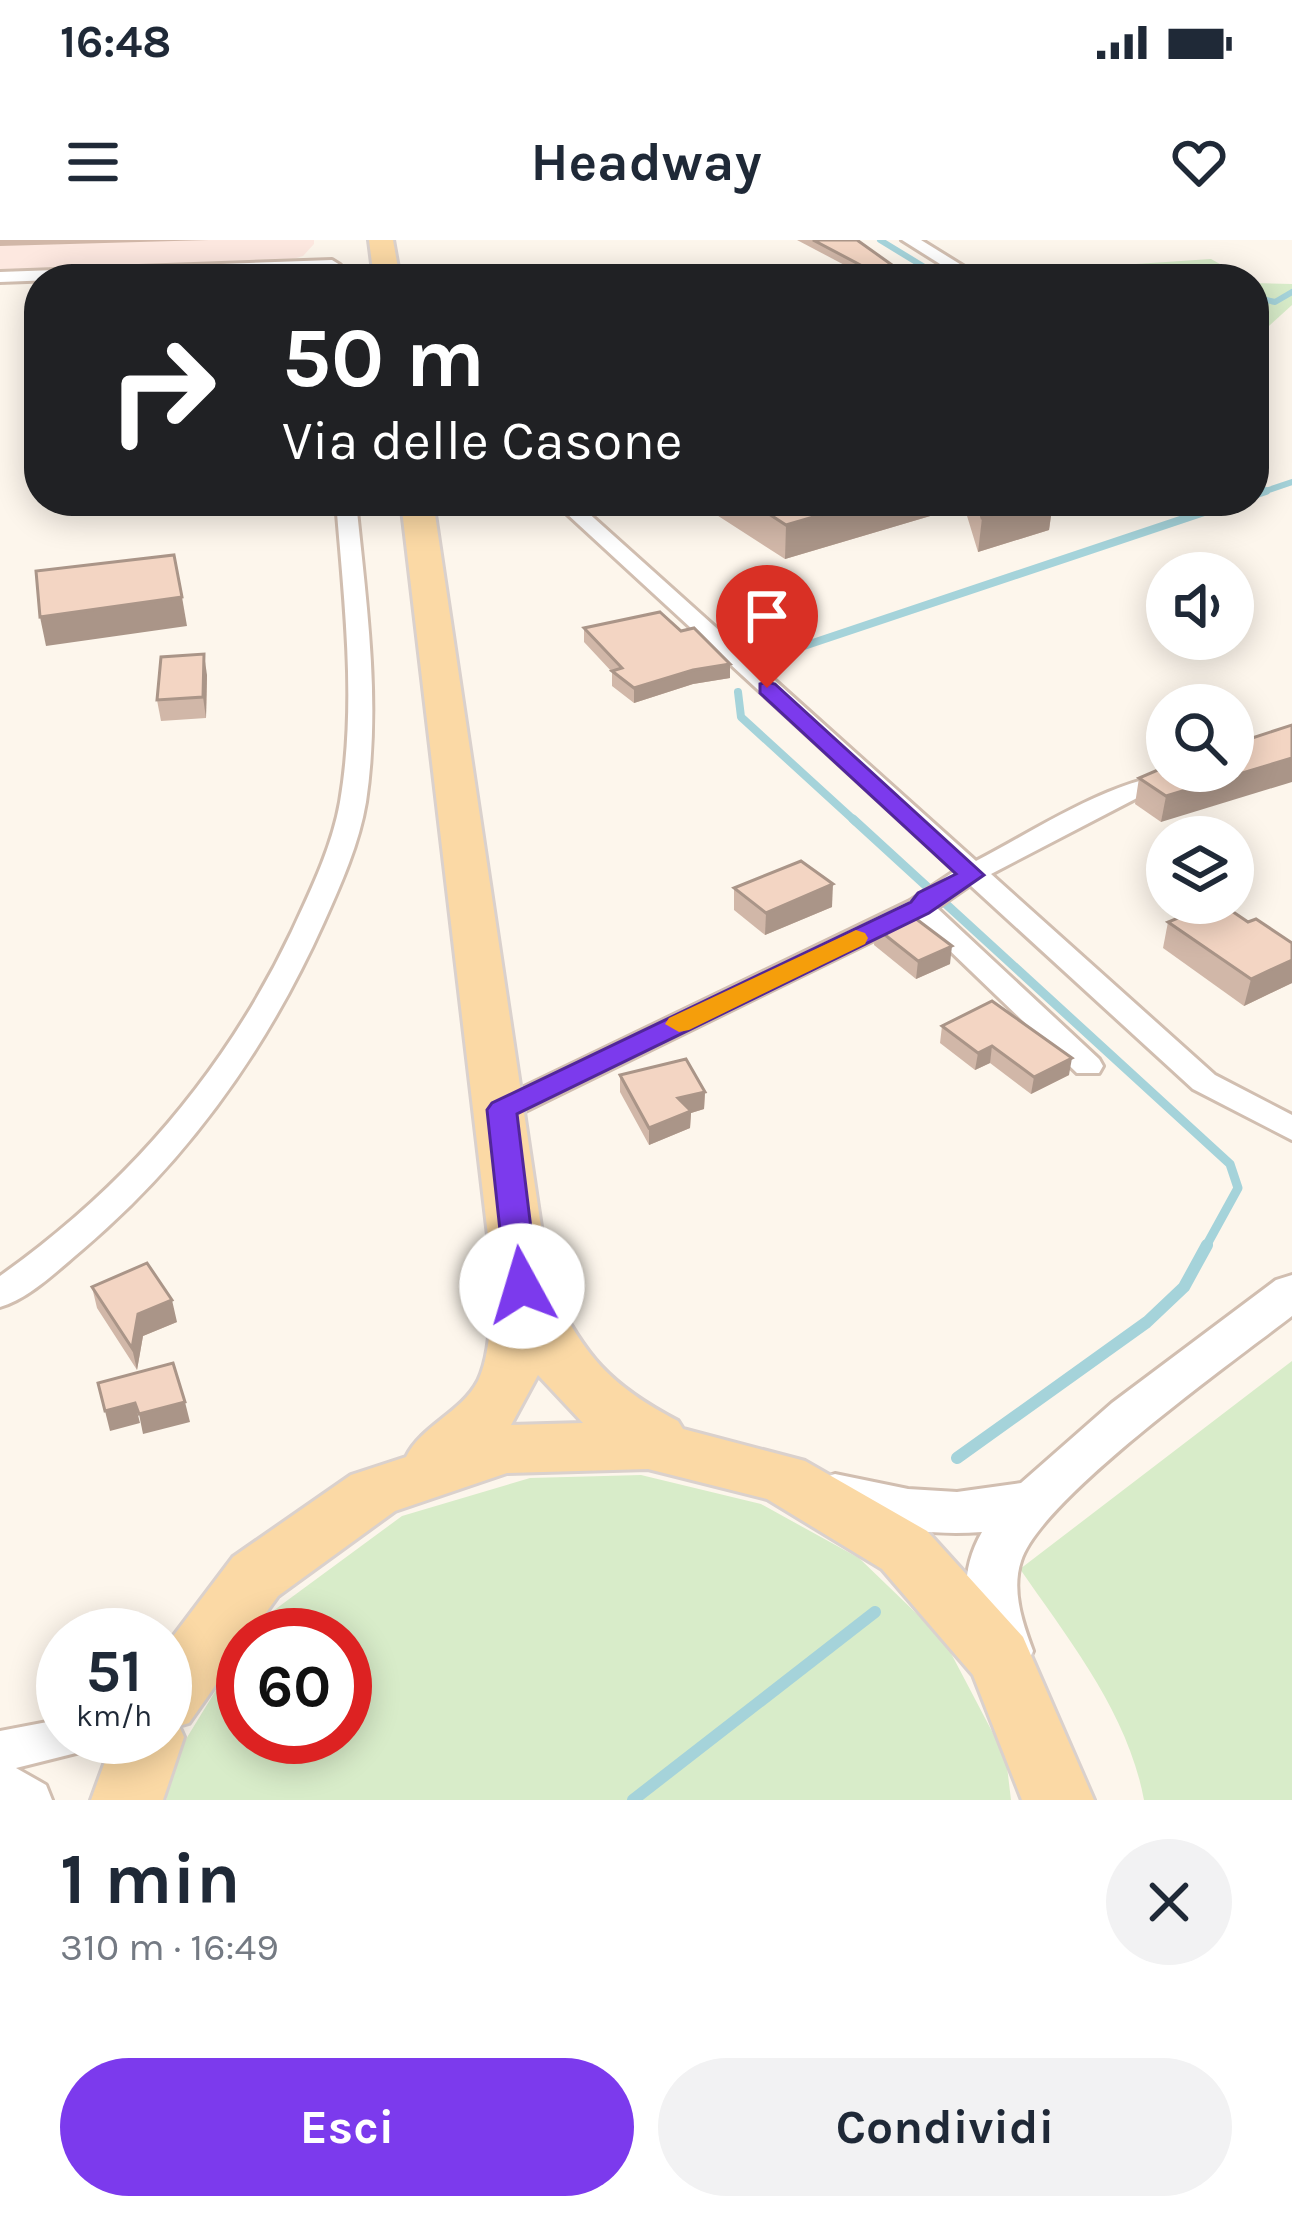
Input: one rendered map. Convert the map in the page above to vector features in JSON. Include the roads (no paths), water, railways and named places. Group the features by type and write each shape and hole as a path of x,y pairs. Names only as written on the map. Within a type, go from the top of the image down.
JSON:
{"main road":[{"path":"192,1646 253,1580 314,1528 418,1471 493,1412 514,1372 522,1286 419,516"},
{"path":"522,1286 559,1365 581,1389 607,1413 679,1448"},
{"path":"418,1471 534,1444 625,1442 679,1448 764,1469 857,1514 947,1586 978,1622 1021,1689 1050,1762 1058,1800"},
{"path":"127,1800 140,1764"}],"street":[{"path":"910,240 951,264"},
{"path":"0,1294 49,1262 120,1200 223,1082 287,976 326,885 353,803 361,681 347,516"},
{"path":"578,516 942,891 1088,1066"},
{"path":"502,1110 1146,787"},
{"path":"942,891 1204,1082 1292,1129"},
{"path":"1231,1096 1292,1106"},
{"path":"1021,1689 998,1632 991,1575 997,1550 1030,1501 1292,1292"},
{"path":"800,1485 914,1511 986,1511 1030,1501"},
{"path":"0,1751 36,1744"},
{"path":"0,1781 30,1800"}],"waterway":[{"path":"880,240 919,264"},
{"path":"1269,301 1292,292"},
{"path":"1269,490 1292,482"},
{"path":"768,658 1192,516"},
{"path":"738,692 741,717 856,822"},
{"path":"853,819 1230,1164 1238,1188 1205,1248"},
{"path":"957,1458 1147,1322 1184,1287 1207,1245"},
{"path":"633,1800 875,1612"}]}
